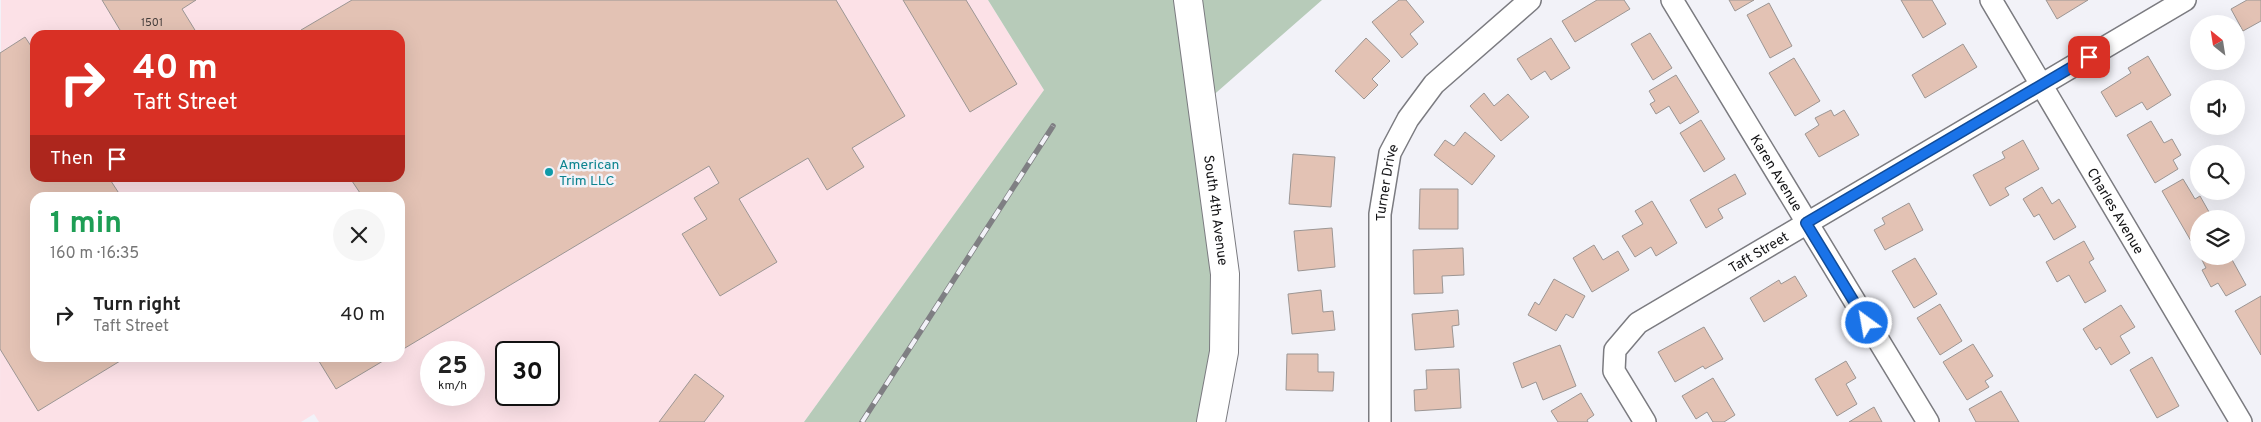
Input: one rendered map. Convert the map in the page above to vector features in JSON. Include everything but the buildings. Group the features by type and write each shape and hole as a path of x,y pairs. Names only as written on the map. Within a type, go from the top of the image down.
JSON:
{"street":[{"name":"South 4th Avenue","path":"1188,0 1225,274 1224,352 1211,422"},
{"name":"Turner Drive","path":"1380,422 1380,214 1390,153 1408,118 1434,84 1530,0"},
{"name":"Karen Avenue","path":"1672,0 1928,422"},
{"name":"Charles Avenue","path":"1991,0 2241,422"},
{"name":"Taft Street","path":"1645,422 1614,371 1616,350 1638,323 2185,0"}],"shaded area":[{"path":"1,0 988,0 1044,90 804,422 319,422 314,414 301,422 0,422"}],"green space":[{"path":"988,0 1322,0 1201,106 1225,274 1211,422 804,422 1044,90"}],"railway":[{"path":"862,422 1053,126"}],"place":[{"name":"American Trim LLC","path":"549,172"}],"route":[{"path":"1867,323 1806,223 2089,57"}]}
